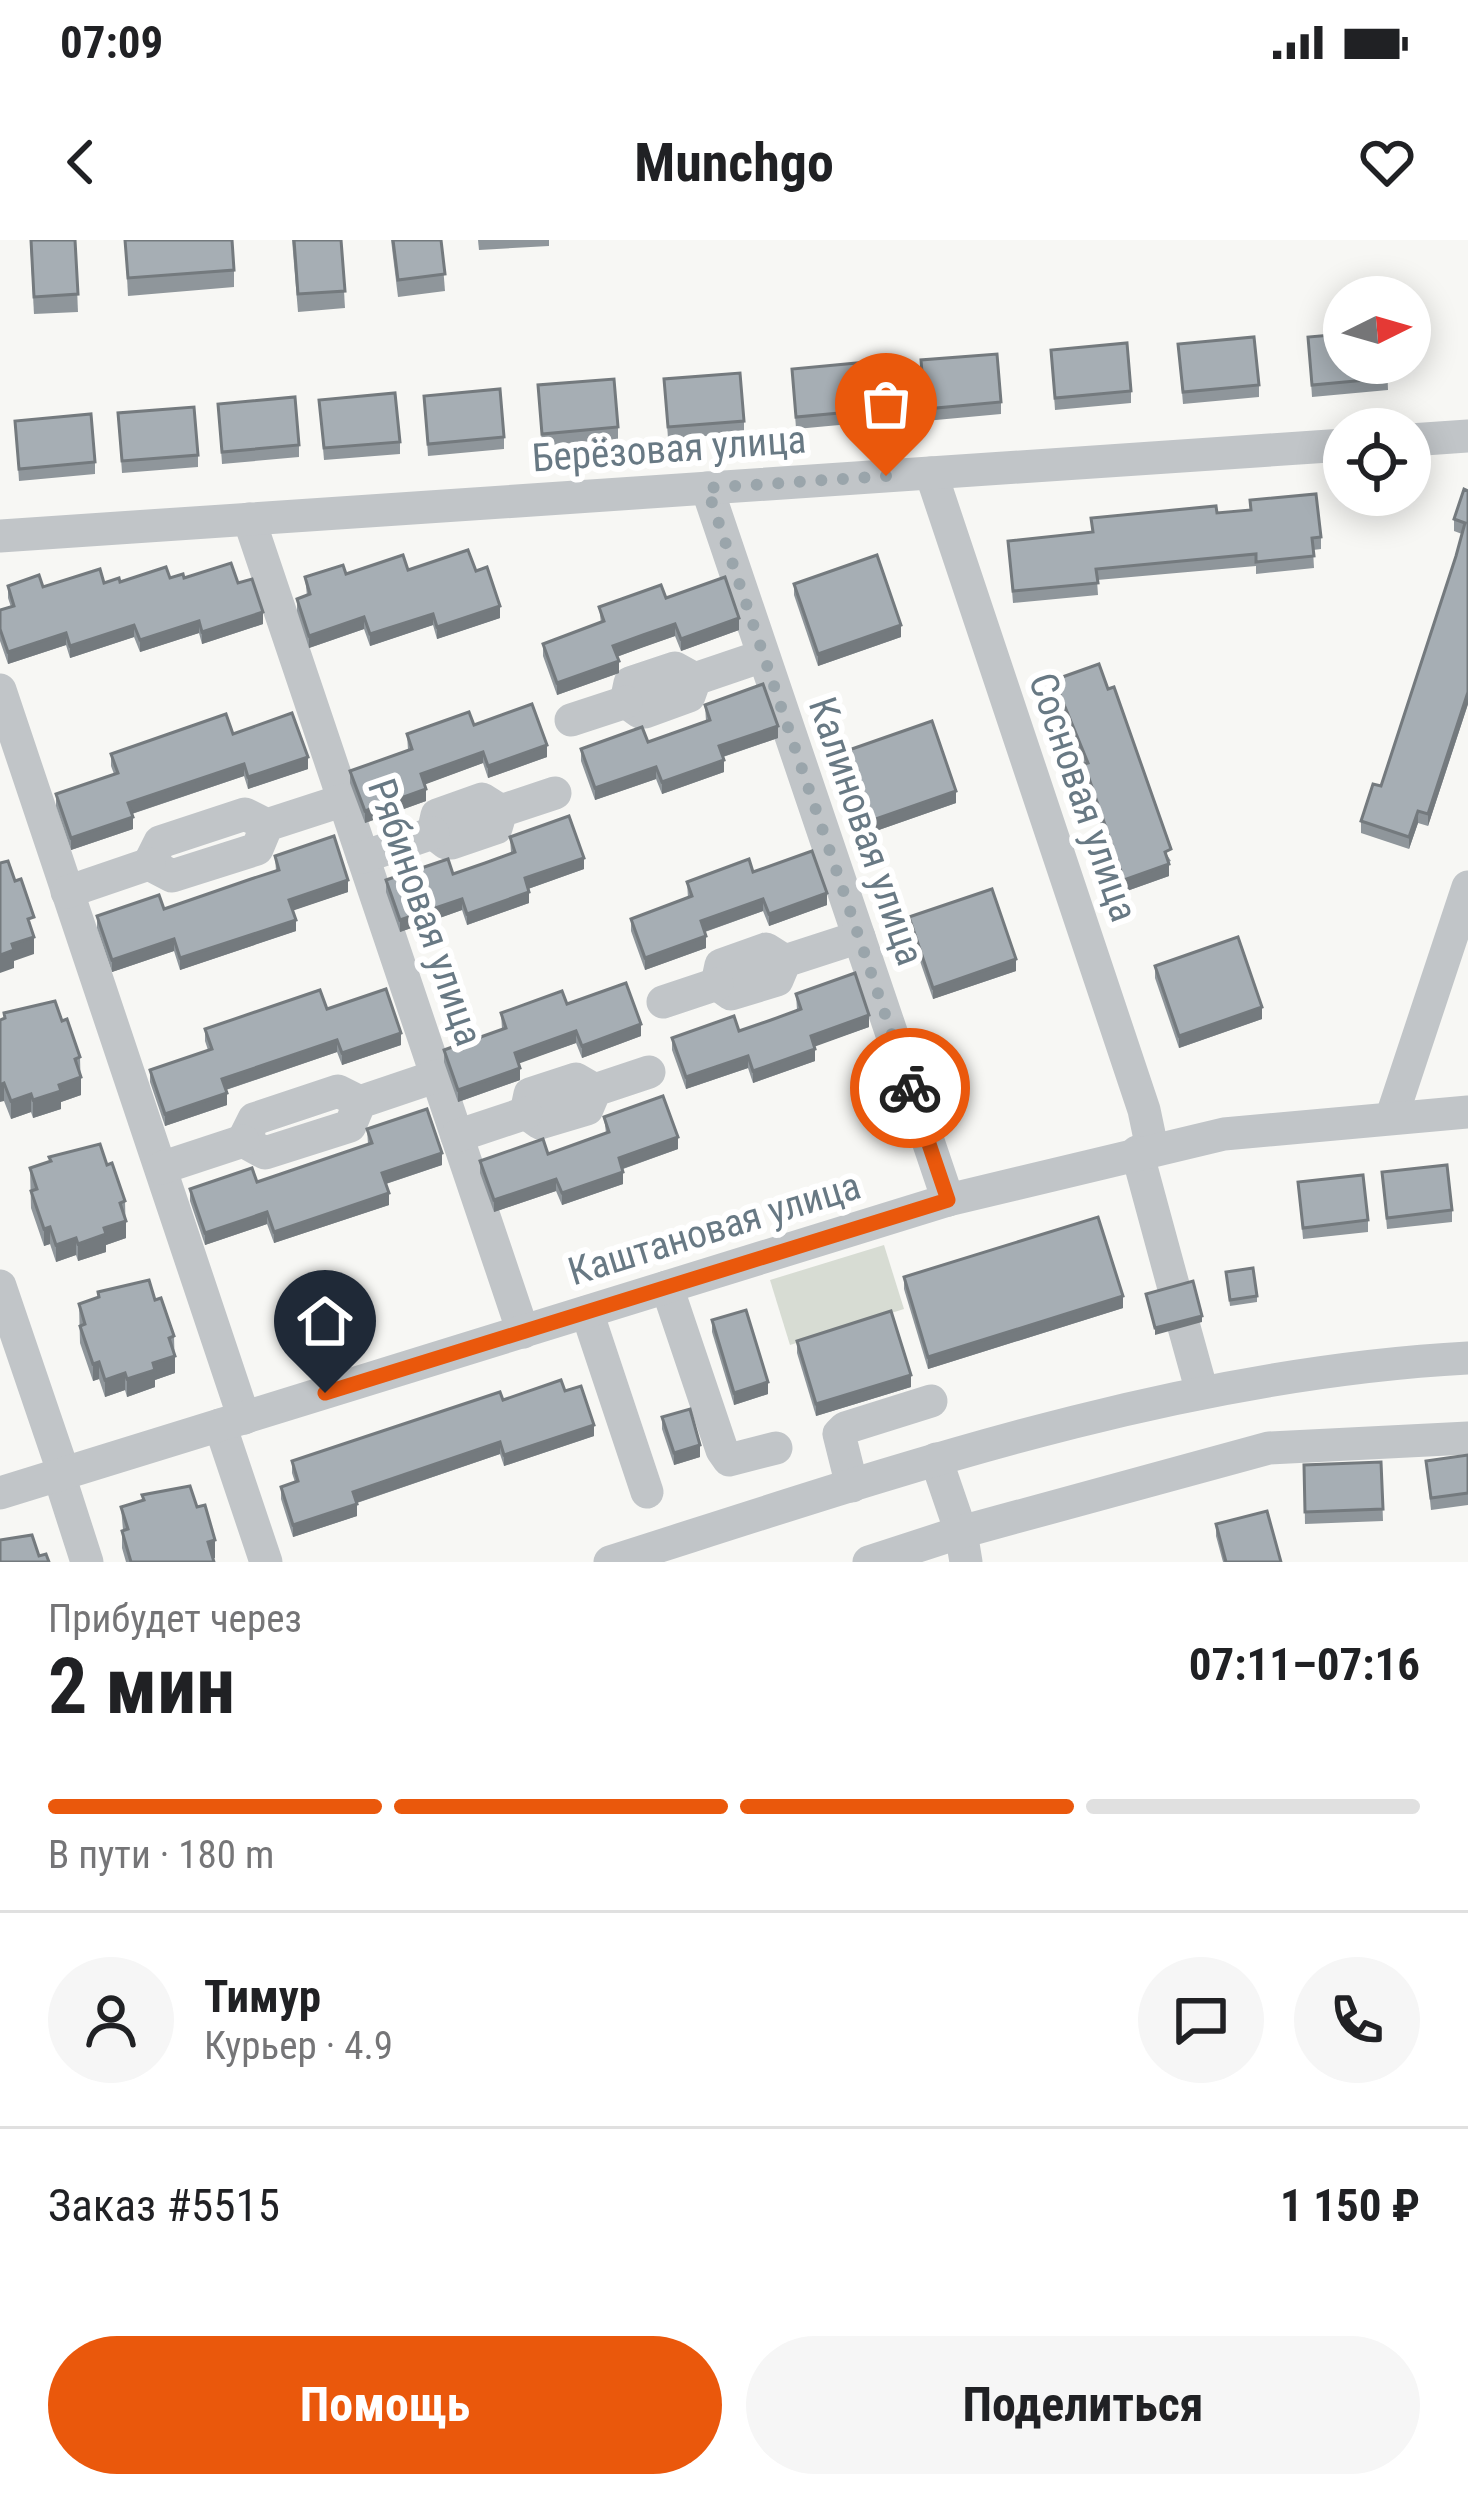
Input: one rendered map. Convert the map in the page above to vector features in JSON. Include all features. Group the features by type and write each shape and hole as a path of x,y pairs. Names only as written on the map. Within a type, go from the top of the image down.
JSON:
{"street":[{"path":"1431,439 1468,436"},
{"name":"Берёзовая улица","path":"0,536 1323,446"},
{"name":"Сосновая улица","path":"932,473 1131,1072 1175,1292"},
{"name":"Калиновая улица","path":"707,488 948,1200"},
{"name":"Рябиновая улица","path":"249,519 523,1332"},
{"path":"572,720 626,702 630,683 654,674 680,668 694,679 764,656"},
{"path":"0,690 161,1168 266,1562"},
{"path":"363,856 433,833 436,814 482,799 501,811 555,793"},
{"path":"68,892 149,864 160,842 245,814 267,825 344,800"},
{"path":"1392,1116 1468,887"},
{"path":"664,1002 717,984 721,965 745,956 771,950 785,961 859,937"},
{"path":"458,1136 526,1113 530,1094 576,1078 595,1090 649,1072"},
{"path":"161,1168 242,1141 254,1119 338,1090 361,1102 437,1076"},
{"name":"Каштановая улица","path":"0,1493 948,1200 1224,1134 1468,1112"},
{"path":"0,1286 87,1562"},
{"path":"667,1287 722,1450 729,1460 739,1460 776,1448"},
{"path":"586,1312 647,1492"},
{"path":"1184,1327 1202,1392"},
{"path":"610,1562 936,1459 1202,1392 1277,1378 1468,1358"},
{"path":"852,1486 838,1434 931,1401"},
{"path":"868,1562 964,1547 1269,1448 1468,1438"},
{"path":"936,1459 964,1547"}],"shaded area":[{"path":"884,1245 904,1309 790,1345 770,1280"}],"building":[{"path":"31,240 75,240 78,294 34,297"},
{"path":"125,240 232,240 234,270 128,278"},
{"path":"294,240 341,240 345,291 298,294"},
{"path":"393,240 441,240 445,274 398,280"},
{"path":"1323,336 1323,384 1312,385 1308,337"},
{"path":"1254,337 1259,385 1183,392 1178,344"},
{"path":"1127,343 1131,391 1055,398 1051,350"},
{"path":"997,354 1001,402 925,409 921,360"},
{"path":"868,362 872,410 796,417 792,369"},
{"path":"740,373 744,421 668,427 664,379"},
{"path":"614,379 618,427 542,434 538,385"},
{"path":"500,389 504,437 428,444 424,396"},
{"path":"395,393 400,442 324,448 319,400"},
{"path":"295,397 299,445 222,452 218,404"},
{"path":"194,407 198,455 122,461 118,413"},
{"path":"91,414 95,462 19,469 15,421"},
{"path":"1464,489 1468,491 1468,692 1428,814 1418,811 1409,837 1361,821 1373,784 1381,786 1456,556 1465,523 1454,519"},
{"path":"1316,494 1321,537 1312,538 1314,556 1256,562 1256,554 1096,569 1098,583 1013,591 1008,541 1093,532 1091,518 1216,506 1217,513 1251,510 1250,500"},
{"path":"468,550 476,571 487,567 500,606 437,627 433,614 370,634 364,617 309,636 297,599 310,594 305,577 343,565 346,574 403,555 408,570"},
{"path":"877,555 901,625 818,654 794,584"},
{"path":"231,563 238,583 252,579 263,612 202,632 199,621 140,640 134,625 70,646 66,633 8,652 0,629 0,610 14,606 8,586 39,575 43,587 100,569 104,583 166,567 170,578 183,574 184,578"},
{"path":"725,577 739,618 681,639 675,624 643,635 613,646 619,661 557,683 543,644 604,621 599,607 661,585 666,598"},
{"path":"1099,664 1108,689 1114,687 1171,849 1165,852 1169,864 1124,880 1084,764 1088,763 1054,680"},
{"path":"763,684 778,726 719,746 724,760 662,782 656,767 595,788 581,749 642,727 648,742 710,720 705,705"},
{"path":"532,704 547,745 488,766 483,752 421,774 426,789 365,811 350,771 412,749 407,734 469,712 474,725"},
{"path":"292,713 308,757 248,777 244,764 128,803 133,817 71,838 56,794 118,773 111,754 226,714 233,734"},
{"path":"932,721 956,791 873,820 849,750"},
{"path":"569,816 584,858 525,878 529,892 467,914 462,899 400,920 386,880 448,859 453,874 485,863 515,852 510,837"},
{"path":"334,836 348,880 289,900 296,920 180,958 174,939 112,960 97,916 159,895 164,909 279,870 275,856"},
{"path":"812,851 827,893 769,914 763,899 701,921 706,936 645,958 631,919 692,896 687,882 749,859 753,872"},
{"path":"8,861 15,881 21,879 34,917 28,919 34,937 12,944 14,950 0,955 0,863"},
{"path":"992,889 1016,959 933,988 909,917"},
{"path":"1238,937 1262,1007 1179,1036 1155,966"},
{"path":"855,973 869,1015 811,1036 815,1049 753,1071 748,1056 686,1077 672,1038 734,1016 739,1031 771,1020 801,1009 796,994"},
{"path":"626,983 641,1024 582,1046 576,1031 515,1053 520,1068 458,1090 444,1050 506,1028 501,1013 562,991 567,1004"},
{"path":"386,989 401,1033 342,1053 337,1040 222,1079 227,1093 165,1114 150,1070 212,1049 205,1029 320,990 327,1009"},
{"path":"55,1001 62,1021 67,1019 80,1057 75,1059 81,1077 59,1085 61,1091 11,1101 4,1083 0,1085 0,1020 4,1013"},
{"path":"663,1096 678,1137 619,1158 623,1172 562,1193 556,1179 494,1200 480,1161 543,1139 548,1154 609,1132 604,1117"},
{"path":"427,1109 442,1153 382,1173 389,1193 274,1232 267,1212 205,1233 190,1189 252,1168 257,1182 372,1143 367,1129"},
{"path":"100,1144 125,1201 120,1203 126,1221 78,1244 76,1238 56,1245 50,1227 44,1229 31,1191 37,1189 30,1168 51,1161 49,1157"},
{"path":"1447,1165 1452,1210 1387,1218 1382,1172"},
{"path":"1363,1175 1368,1220 1303,1228 1298,1182"},
{"path":"1098,1217 1123,1296 928,1357 904,1277"},
{"path":"1253,1268 1257,1296 1230,1300 1226,1272"},
{"path":"149,1280 155,1300 161,1298 174,1336 169,1338 175,1356 153,1363 155,1370 105,1380 99,1362 93,1364 80,1326 85,1324 79,1304 99,1297 98,1292"},
{"path":"1193,1281 1202,1316 1155,1328 1146,1294"},
{"path":"746,1310 768,1382 734,1393 712,1320"},
{"path":"891,1311 911,1375 816,1404 797,1341"},
{"path":"561,1380 565,1391 581,1386 594,1425 504,1455 500,1442 353,1492 357,1504 293,1525 281,1487 298,1481 292,1461 500,1392 503,1400"},
{"path":"690,1409 700,1445 674,1453 662,1417"},
{"path":"1468,1455 1468,1493 1431,1498 1426,1461"},
{"path":"1381,1462 1383,1509 1305,1512 1304,1465"},
{"path":"190,1486 197,1507 205,1505 215,1540 208,1542 214,1562 131,1562 121,1507 144,1500 142,1495"},
{"path":"1267,1511 1281,1562 1226,1562 1216,1524"},
{"path":"32,1535 39,1556 46,1554 49,1562 0,1562 0,1540"}],"way so far":[{"path":"886,476 707,488 910,1088"}],"route":[{"path":"325,1393 948,1200 910,1088"}]}
